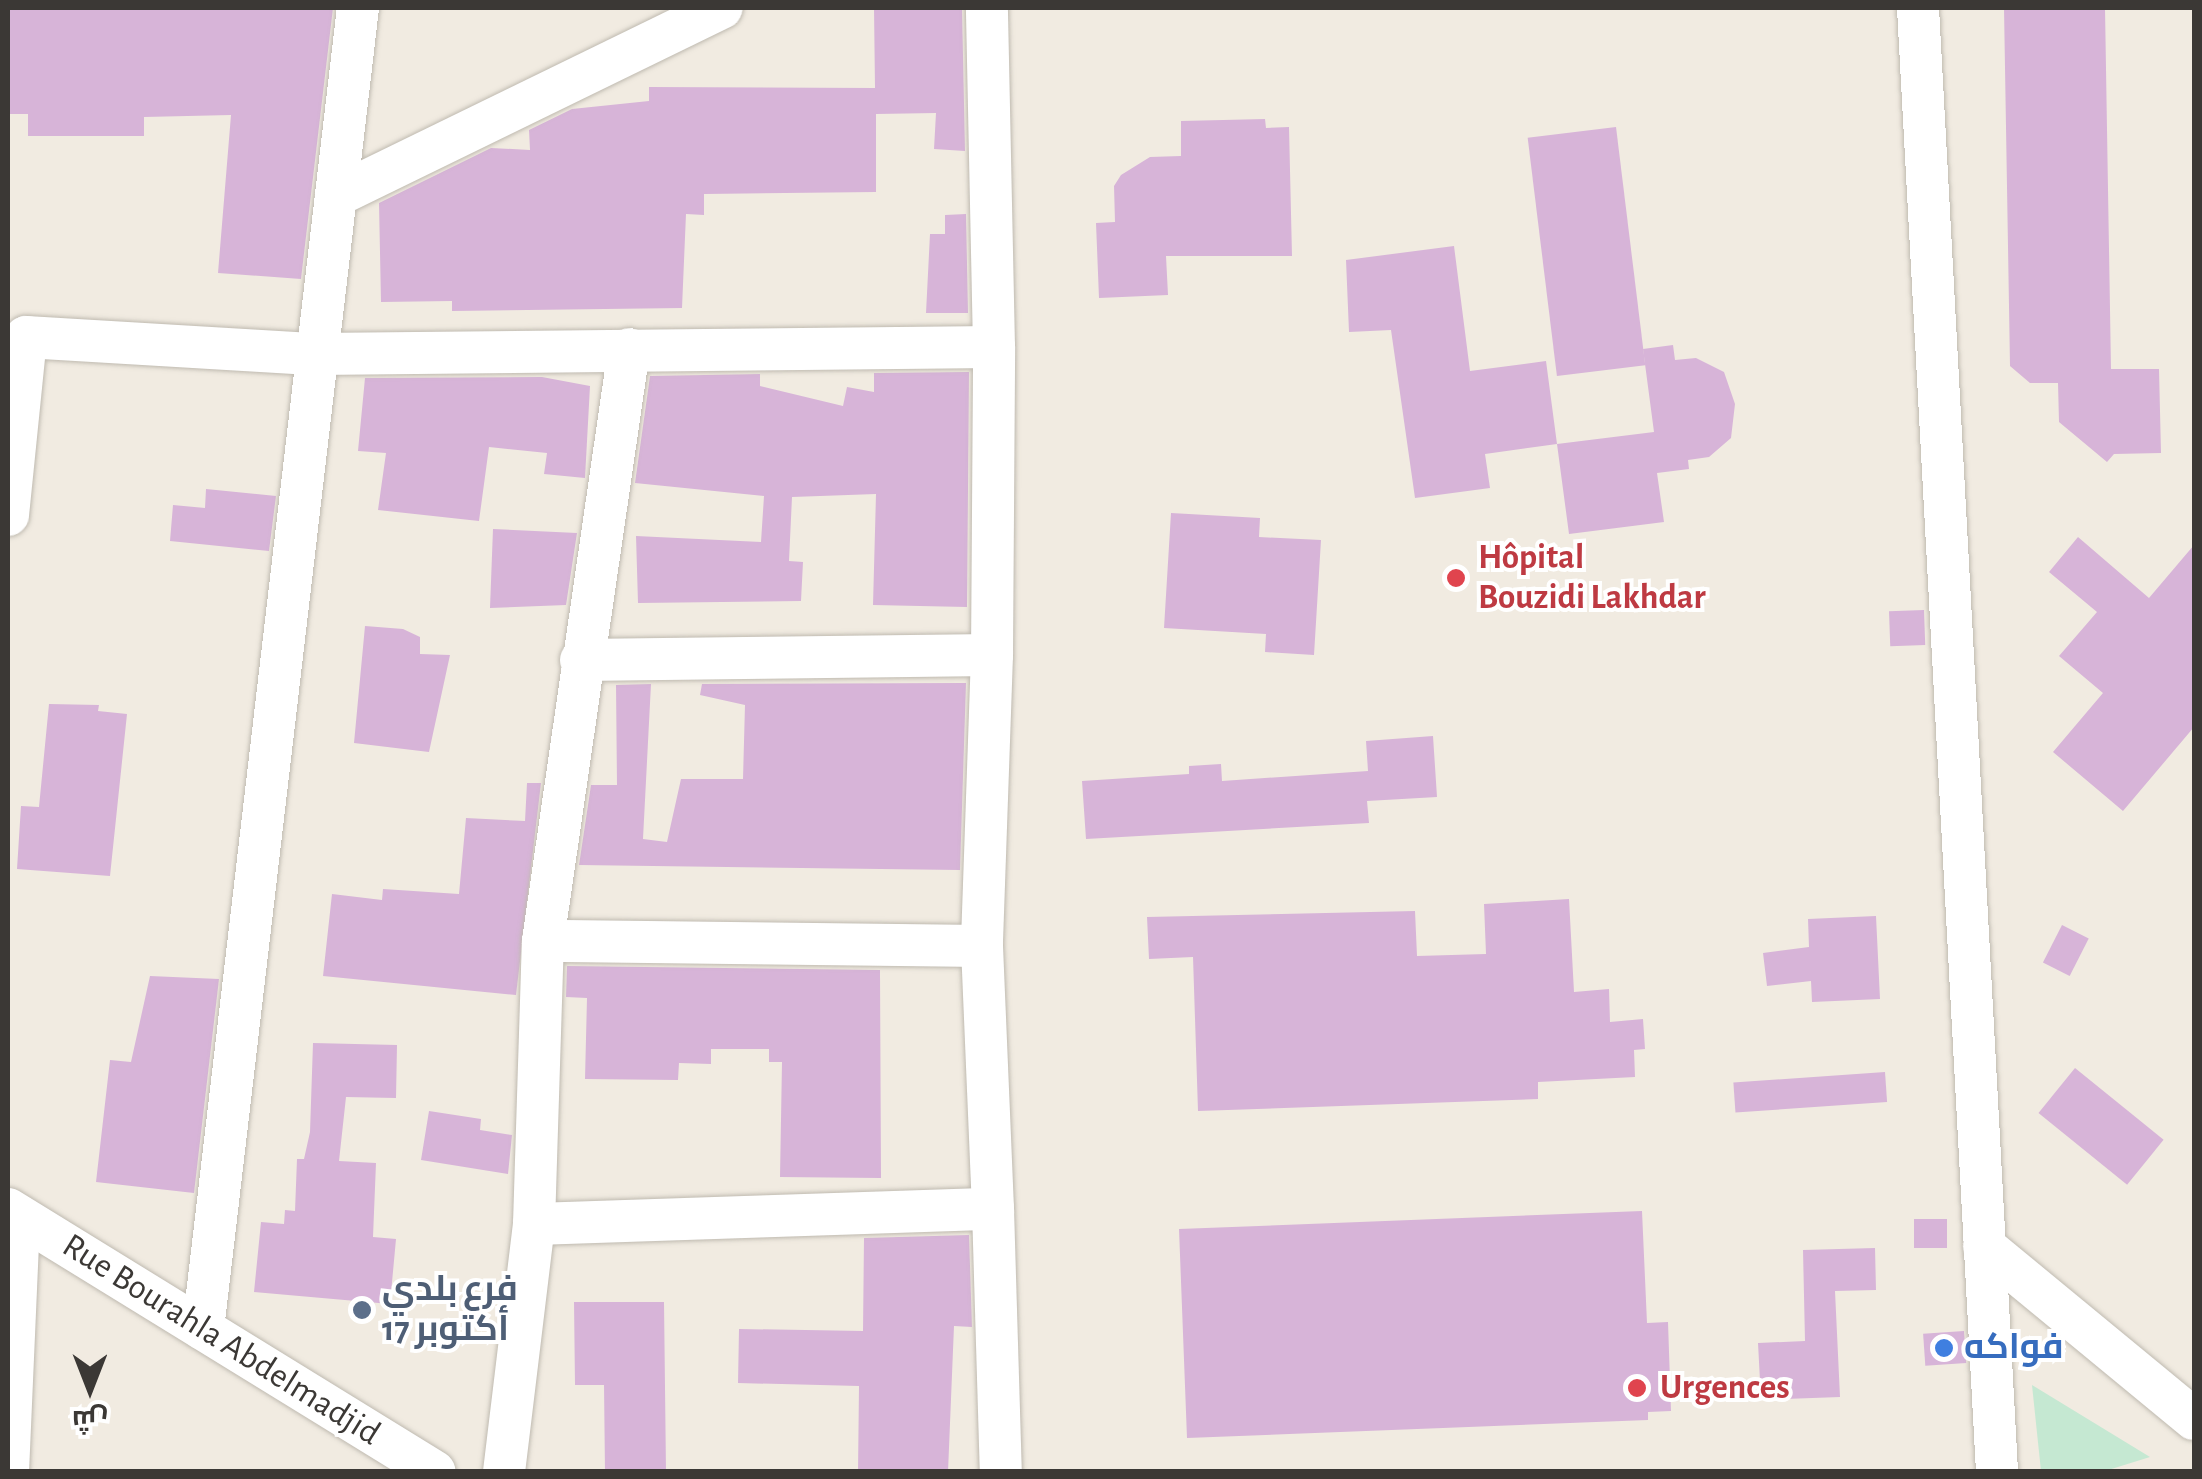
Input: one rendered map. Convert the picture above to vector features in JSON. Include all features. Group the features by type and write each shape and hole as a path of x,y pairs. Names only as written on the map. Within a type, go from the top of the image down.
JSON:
{"street":[{"path":"204,1329 358,8"},
{"path":"336,196 722,8"},
{"path":"987,8 994,348 992,655 982,946 1001,1472"},
{"path":"1918,8 1997,1472"},
{"path":"8,514 17,336 316,354 994,348"},
{"path":"504,1472 534,1224 544,941 628,349"},
{"path":"581,660 992,655"},
{"path":"544,941 982,946"},
{"path":"534,1224 993,1209"},
{"path":"8,1472 13,1212"},
{"name":"Rue Bourahla Abdelmadjid","path":"13,1212 435,1472"},
{"path":"1984,1246 2194,1419"}],"green space":[{"path":"2032,1385 2150,1457 2105,1471 2041,1471"}],"building":[{"path":"8,8 333,8 301,279 218,273 231,115 144,117 144,136 28,136 28,114 8,114"},
{"path":"874,8 962,8 965,151 934,149 936,113 876,114 876,192 704,194 704,215 686,214 682,308 452,311 452,301 381,302 379,203 491,148 530,150 529,130 572,109 649,101 649,87 875,88"},
{"path":"2004,8 2105,8 2111,369 2159,369 2161,453 2114,454 2107,462 2059,422 2058,383 2030,383 2010,366"},
{"path":"1265,119 1266,128 1289,127 1292,256 1166,256 1168,295 1099,298 1096,223 1115,222 1114,186 1121,175 1150,157 1181,156 1181,121"},
{"path":"1616,127 1645,365 1557,376 1528,138"},
{"path":"966,214 968,313 926,313 930,234 945,234 945,215"},
{"path":"1454,246 1470,371 1546,361 1557,444 1485,454 1490,488 1415,498 1391,330 1349,332 1346,260"},
{"path":"1673,345 1675,360 1696,358 1724,372 1735,404 1731,438 1709,457 1688,460 1689,469 1657,473 1664,522 1569,534 1557,444 1654,432 1643,349"},
{"path":"969,372 967,607 873,605 876,494 792,497 789,561 803,562 801,601 638,603 636,536 761,542 764,496 635,483 650,376 760,374 760,386 843,406 847,387 874,392 874,373"},
{"path":"542,377 590,386 585,478 544,474 547,453 489,447 479,521 378,510 386,453 358,451 365,378"},
{"path":"206,489 276,496 269,551 170,541 173,505 205,508"},
{"path":"1171,513 1260,518 1259,537 1321,540 1314,655 1265,652 1266,634 1164,628"},
{"path":"493,529 577,533 566,605 490,608"},
{"path":"2078,537 2149,598 2194,545 2194,727 2123,811 2053,752 2103,693 2059,656 2097,612 2049,572"},
{"path":"1924,610 1925,645 1890,646 1889,611"},
{"path":"365,626 403,629 420,637 420,654 450,655 429,752 354,743"},
{"path":"966,683 960,870 579,865 591,785 617,785 616,685 651,684 643,839 667,842 681,779 743,779 745,705 700,695 702,684"},
{"path":"49,704 99,705 98,711 127,714 110,876 17,869 21,806 39,807"},
{"path":"1433,736 1437,797 1367,801 1369,823 1086,839 1082,781 1189,774 1189,766 1221,764 1222,781 1368,771 1366,741"},
{"path":"527,783 541,783 516,995 323,976 332,894 382,900 383,889 459,894 466,818 525,821"},
{"path":"1569,899 1574,992 1609,989 1610,1022 1643,1019 1645,1049 1634,1050 1635,1077 1538,1082 1538,1099 1198,1111 1193,957 1149,959 1147,917 1415,911 1417,956 1486,954 1484,904"},
{"path":"1876,916 1880,999 1812,1002 1811,981 1767,986 1763,953 1809,947 1808,919"},
{"path":"2062,925 2089,939 2070,976 2043,962"},
{"path":"567,966 880,970 881,1178 780,1177 782,1062 769,1062 769,1049 711,1049 711,1064 679,1063 678,1080 585,1079 587,998 566,997"},
{"path":"150,976 219,979 194,1193 96,1182 110,1060 131,1062"},
{"path":"313,1043 397,1045 396,1098 346,1097 339,1161 376,1163 373,1237 396,1239 390,1304 254,1292 261,1222 284,1224 285,1210 295,1211 297,1159 304,1159 310,1132"},
{"path":"2075,1068 2164,1140 2127,1185 2038,1113"},
{"path":"1885,1072 1887,1102 1735,1113 1733,1083"},
{"path":"429,1111 481,1119 480,1130 512,1135 508,1174 421,1160"},
{"path":"1642,1211 1647,1323 1668,1322 1671,1411 1648,1412 1648,1420 1187,1438 1179,1229"},
{"path":"1914,1219 1947,1219 1947,1248 1914,1248"},
{"path":"969,1235 972,1327 954,1326 948,1472 858,1472 859,1386 738,1383 739,1329 863,1331 864,1238"},
{"path":"1875,1248 1876,1290 1835,1291 1840,1397 1761,1400 1758,1343 1805,1341 1803,1250"},
{"path":"574,1302 664,1302 666,1472 605,1472 604,1385 575,1385"},
{"name":"فواكه","path":"1964,1331 1966,1363 1925,1366 1923,1334"}],"place":[{"name":"Hôpital Bouzidi Lakhdar","path":"1456,578"},
{"name":"فرع بلدي 17 أكتوبر","path":"362,1310"},
{"name":"فواكه","path":"1944,1348"},
{"name":"Urgences","path":"1637,1388"}]}
